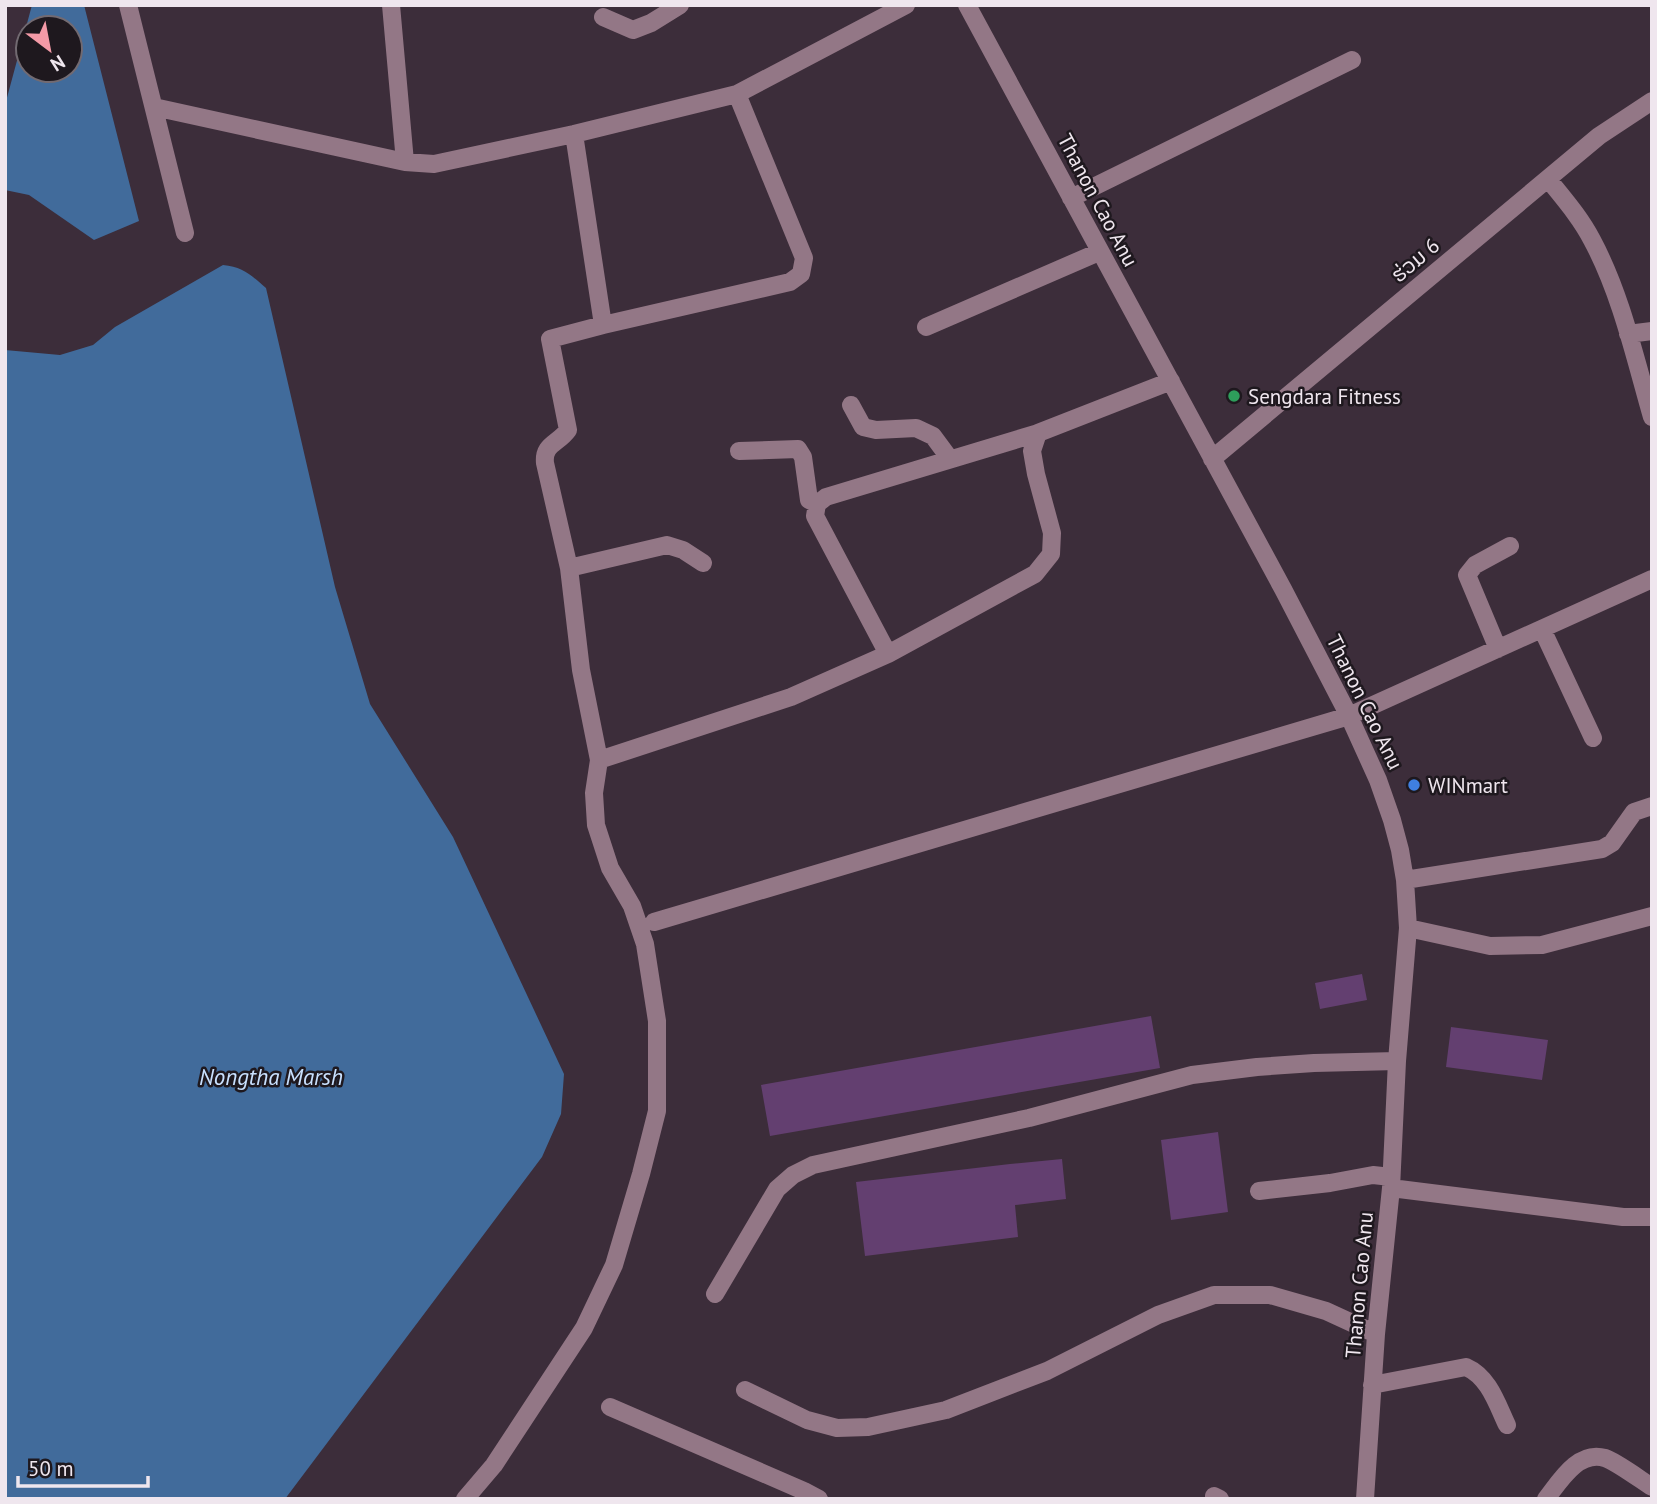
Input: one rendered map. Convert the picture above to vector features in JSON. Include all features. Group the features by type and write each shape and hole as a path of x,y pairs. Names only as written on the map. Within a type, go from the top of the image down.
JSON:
{"street":[{"path":"128,5 185,233"},
{"path":"391,5 405,162"},
{"path":"603,17 633,30 651,23 680,5"},
{"path":"154,107 405,162 434,164 574,134 737,94 906,5"},
{"name":"Thanon Cao Anu","path":"968,5 1349,716 1378,780 1400,850 1408,928 1397,1061 1391,1183 1376,1334 1365,1499"},
{"path":"1071,198 1352,60"},
{"path":"465,1499 494,1465 584,1328 614,1265 657,1111 657,1021 645,944 632,905 610,868 596,825 594,793 599,760 581,670 569,568 545,463 544,454 547,449 568,430 550,339 790,282 801,274 804,258 737,94"},
{"name":"ຮ່ວມ 6","path":"1212,459 1599,136 1652,101"},
{"path":"574,134 603,325"},
{"path":"1548,179 1577,215 1610,279 1652,417"},
{"path":"926,327 1099,252"},
{"path":"1628,334 1652,331"},
{"path":"888,654 815,516 817,504 826,496 1038,433 1171,381"},
{"path":"851,405 863,426 876,430 916,428 933,436 950,459"},
{"path":"599,760 791,697 888,654 1035,574 1051,554 1052,533 1032,451 1038,433"},
{"path":"739,451 798,449 803,457 809,500 817,504"},
{"path":"569,568 667,545 683,550 703,564"},
{"path":"1498,649 1467,575 1475,565 1510,546"},
{"path":"654,922 1349,716 1652,579"},
{"path":"1542,629 1594,738"},
{"path":"1405,880 1602,849 1612,843 1634,813 1652,806"},
{"path":"1408,928 1490,946 1528,947 1652,916"},
{"path":"715,1294 777,1189 793,1175 813,1165 1029,1118 1192,1075 1314,1063 1397,1061"},
{"path":"1259,1191 1373,1175 1391,1183 1623,1217 1652,1217"},
{"path":"745,1390 807,1420 837,1427 868,1427 946,1410 1047,1371 1158,1315 1214,1295 1270,1295 1326,1311 1376,1334"},
{"path":"1373,1385 1466,1367 1474,1370 1486,1383 1507,1425"},
{"path":"610,1407 807,1496"},
{"path":"1546,1499 1568,1470 1588,1457 1606,1458 1652,1487"}],"water":[{"path":"32,5 84,5 139,221 94,240 29,195 5,190 5,105 14,72 14,84 84,84 84,14 30,14"},
{"name":"Nongtha Marsh","path":"223,265 241,270 266,288 335,587 370,704 453,837 564,1074 561,1114 542,1157 285,1499 5,1499 5,350 60,355 93,345 115,327"}],"building":[{"path":"1362,974 1367,1000 1320,1009 1315,983"},
{"path":"1151,1016 1160,1068 770,1136 761,1085"},
{"path":"1451,1027 1548,1040 1542,1080 1446,1067"},
{"path":"1218,1132 1228,1212 1171,1220 1161,1140"},
{"path":"1062,1159 1066,1199 1015,1205 1018,1237 865,1256 856,1182"}],"place":[{"name":"Sengdara Fitness","path":"1234,396"},
{"name":"WINmart","path":"1414,785"}]}
